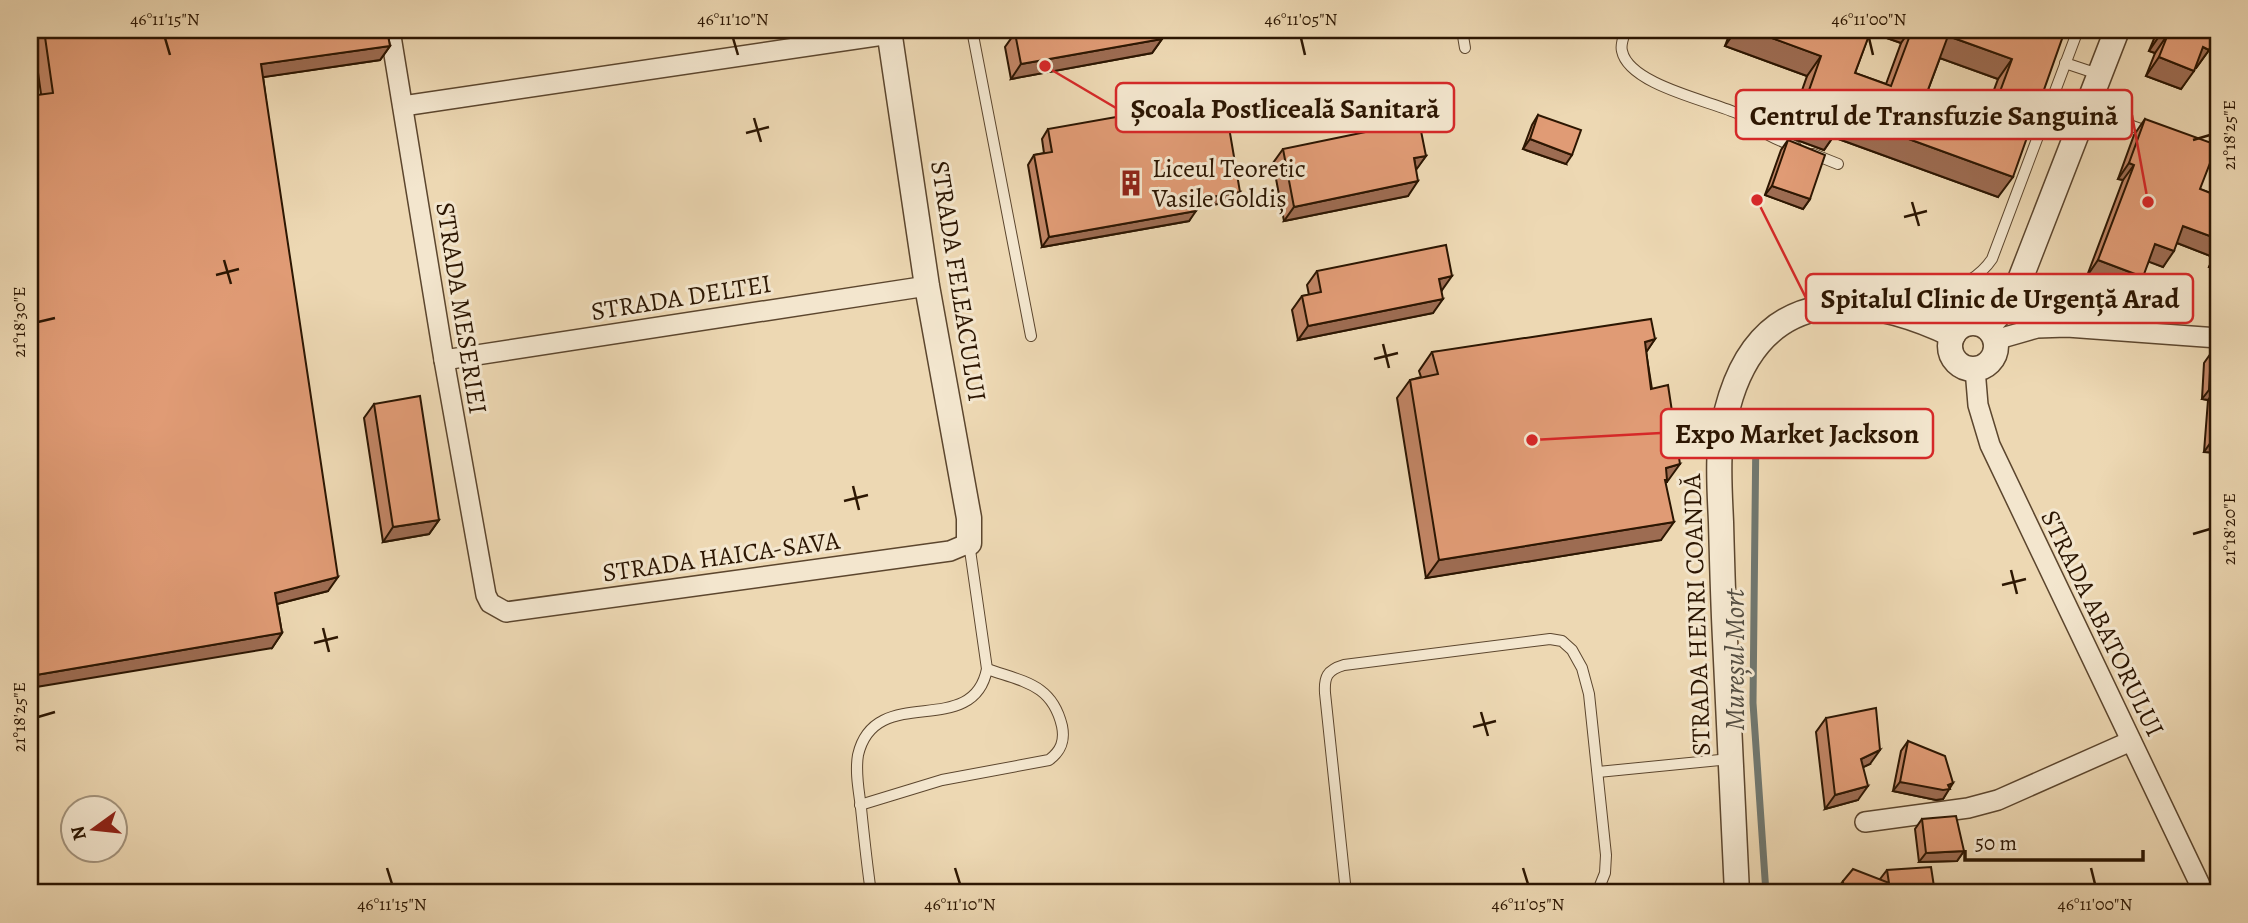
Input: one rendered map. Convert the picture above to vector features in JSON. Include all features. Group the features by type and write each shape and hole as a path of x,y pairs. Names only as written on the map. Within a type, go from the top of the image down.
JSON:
{"street":[{"name":"STRADA MESERIEI","path":"390,30 443,360 486,595"},
{"path":"1975,332 1995,354 1986,365 1975,369 1965,368 1955,360 1950,348 2001,313 2016,290 2118,30"},
{"path":"403,106 889,32"},
{"name":"STRADA FELEACULUI","path":"889,32 927,286 970,518 969,542"},
{"name":"STRADA DELTEI","path":"443,360 927,286"},
{"name":"STRADA HENRI COANDĂ","path":"1737,893 1722,578 1720,447 1724,417 1736,381 1751,351 1768,331 1791,316 1832,307 1875,308 1975,332"},
{"path":"1975,332 2067,327 2218,338"},
{"name":"STRADA ABATORULUI","path":"1975,369 1978,405 1990,445 2204,893"},
{"name":"STRADA HAICA-SAVA","path":"486,595 490,603 506,612 950,551 969,542"},
{"path":"1865,822 1968,808 1998,800 2131,741"}],"lane":[{"path":"972,30 1031,336"},
{"path":"1461,30 1465,48"},
{"path":"1626,30 1621,51 1628,63 1640,74 1654,82 1740,114 1775,139 1838,164"},
{"path":"1975,332 1959,305 1958,292 1961,285 1985,269 1992,259 2078,30"},
{"path":"2066,63 2100,75"},
{"path":"2087,110 2166,138"},
{"path":"871,893 856,770 864,738 876,725 888,718 971,700 984,683 987,669 969,542"},
{"path":"1346,893 1326,676 1337,667 1536,641 1562,641 1572,650 1589,694 1606,855 1605,873 1598,893"},
{"path":"860,805 942,780 1049,761 1058,754 1063,733 1058,710 1050,696 1038,688 987,669"},
{"path":"1598,772 1731,759"}],"building":[{"path":"44,30 387,30 390,46 261,64 338,577 275,593 282,633 30,676 30,96 53,93"},
{"path":"1033,30 1160,30 1162,39 1021,64 1015,33"},
{"path":"1750,30 1871,30 1855,73 1891,86 1912,30 2046,30 2063,36 2013,177 1843,115 1838,130 1800,116 1821,56","holes":["1948,36 2012,59 1989,121 1925,98"]},
{"path":"2217,30 2209,50 2203,47 2194,71 2159,57 2168,34 2162,32"},
{"name":"Liceul Teoretic Vasile Goldiș","path":"1224,98 1240,192 1194,200 1196,211 1049,237 1034,155 1052,152 1048,129"},
{"path":"1538,115 1581,130 1572,155 1530,139"},
{"path":"2145,119 2217,145 2200,189 2218,196 2218,239 2183,226 2174,251 2155,244 2143,277 2098,260 2134,165 2129,163"},
{"path":"1419,121 1426,156 1414,158 1418,181 1294,207 1283,149"},
{"path":"1788,140 1825,155 1810,199 1772,186"},
{"path":"1446,245 1452,276 1439,279 1443,299 1308,326 1302,296 1321,292 1317,271"},
{"path":"1651,319 1655,339 1645,342 1651,389 1668,385 1680,464 1666,468 1665,480 1674,522 1439,560 1410,380 1438,374 1432,352"},
{"path":"2211,353 2218,354 2218,443 2211,442 2215,390 2209,390"},
{"path":"420,396 439,520 393,527 374,404"},
{"path":"1876,708 1880,750 1861,759 1868,786 1835,795 1826,718"},
{"path":"1908,741 1945,756 1953,783 1948,785 1950,789 1900,782"},
{"path":"1956,816 1964,851 1926,853 1922,819"},
{"path":"1931,867 1935,893 1844,893 1843,881 1853,869 1889,883 1887,870"}],"waterway":[{"name":"Mureșul Mort","path":"1756,427 1753,703 1766,893"}],"place":[{"name":"Școala Postliceală Sanitară","path":"1045,66"},
{"name":"Liceul Teoretic Vasile Goldiș","path":"1131,183"},
{"name":"Spitalul Clinic de Urgență Arad","path":"1757,200"},
{"name":"Centrul de Transfuzie Sanguină","path":"2148,202"},
{"name":"Expo Market Jackson","path":"1532,440"}]}
